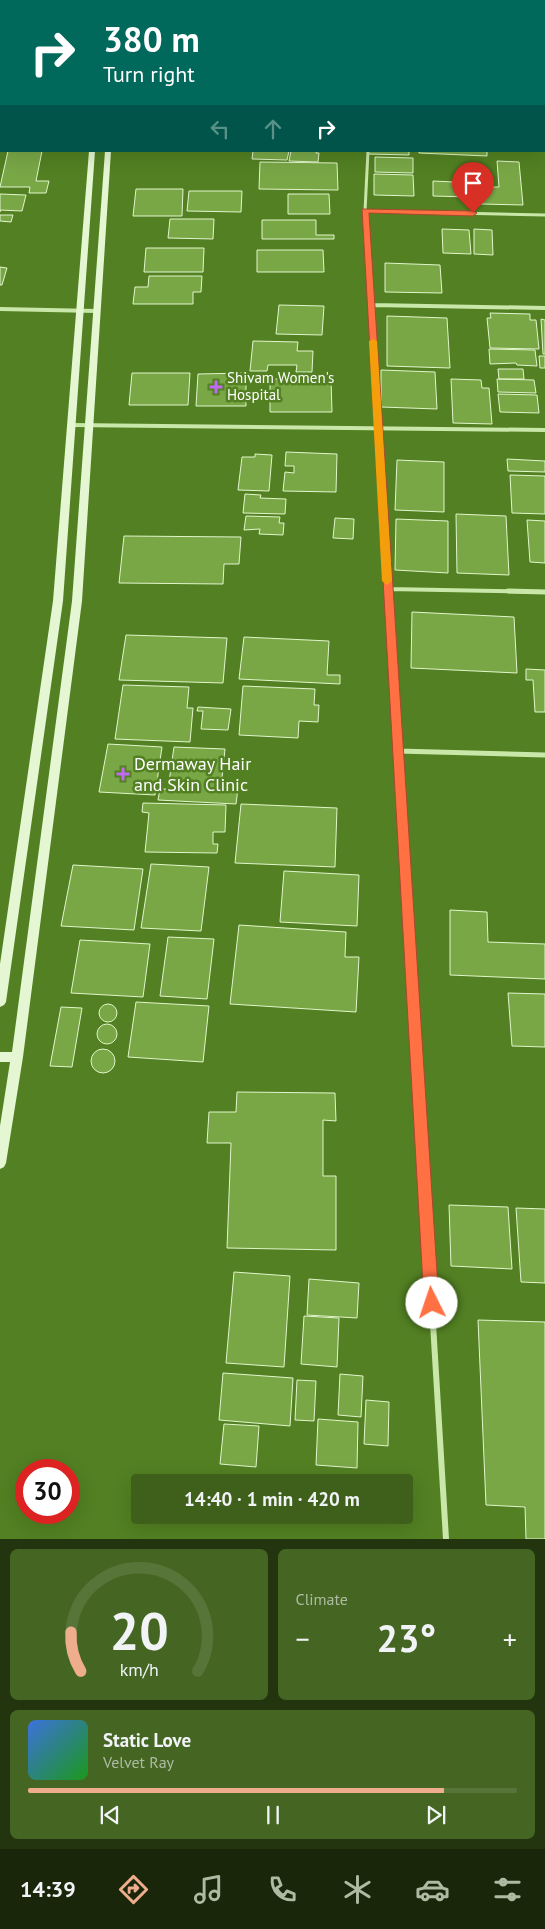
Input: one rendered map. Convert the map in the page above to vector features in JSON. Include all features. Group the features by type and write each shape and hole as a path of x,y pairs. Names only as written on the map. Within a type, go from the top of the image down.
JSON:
{"main road":[{"path":"0,1002 58,601 92,152"},
{"path":"0,1164 17,1057 77,601 108,152"},
{"path":"0,1057 17,1057"}],"street":[{"path":"368,152 365,211 446,1539"},
{"path":"365,211 545,215"},
{"path":"371,305 545,308"},
{"path":"0,309 96,311"},
{"path":"71,425 545,430"},
{"path":"388,589 545,592"},
{"path":"398,751 545,754"}],"building":[{"path":"8,152 42,152 36,181 49,181 46,193 29,193 30,187 0,187"},
{"path":"253,152 289,152 287,160 252,159"},
{"path":"291,152 319,153 318,162 289,161"},
{"path":"368,152 409,152 409,155 368,154"},
{"path":"487,152 487,156 419,153"},
{"path":"375,157 413,158 413,173 375,172"},
{"path":"497,161 519,162 523,205 481,204 480,187 499,187"},
{"path":"260,162 337,163 338,190 259,189"},
{"path":"374,174 413,175 414,196 374,195"},
{"path":"454,177 469,178 470,197 433,196 433,181 454,182"},
{"path":"136,189 183,189 182,216 133,216"},
{"path":"189,191 242,191 241,212 187,211"},
{"path":"0,194 26,195 22,211 0,210"},
{"path":"288,194 329,194 330,214 288,214"},
{"path":"0,215 13,215 11,222 0,221"},
{"path":"170,219 214,219 213,239 168,238"},
{"path":"262,220 316,220 316,235 334,235 334,239 262,239"},
{"path":"442,229 469,230 471,254 443,253"},
{"path":"474,229 492,230 493,255 474,254"},
{"path":"146,248 204,248 203,272 144,272"},
{"path":"257,250 323,250 324,272 257,272"},
{"path":"385,263 440,265 442,293 385,292"},
{"path":"0,267 7,268 2,285 0,285"},
{"path":"149,276 202,276 201,292 193,292 193,304 133,304 135,287 148,287"},
{"path":"279,305 324,306 322,335 276,334"},
{"path":"490,313 530,314 530,320 536,320 539,349 490,348 487,318 491,318"},
{"path":"387,316 447,318 450,368 387,366"},
{"path":"541,319 545,320 545,354 543,354"},
{"path":"253,341 298,342 297,351 313,351 312,372 296,372 297,365 268,365 267,371 250,371"},
{"path":"489,349 535,350 537,366 517,365 516,363 490,364"},
{"path":"539,356 545,356 545,368 540,368"},
{"path":"498,369 523,369 524,379 499,379"},
{"path":"381,370 435,372 437,409 381,407"},
{"path":"132,373 190,373 188,405 129,405"},
{"path":"246,373 246,406 196,406 198,374"},
{"path":"270,379 331,379 332,412 270,412"},
{"path":"451,379 481,380 482,388 489,388 492,424 453,423"},
{"path":"497,379 534,380 536,393 498,392"},
{"path":"498,394 537,395 539,413 500,412"},
{"path":"286,452 337,454 336,492 283,491 285,472 294,473 294,466 285,466"},
{"path":"255,454 272,455 269,491 238,490 242,457 255,457"},
{"path":"507,459 545,461 545,472 508,471"},
{"path":"397,460 444,462 444,512 395,510"},
{"path":"510,475 545,476 545,514 512,513"},
{"path":"245,494 261,495 260,498 286,499 285,514 243,513"},
{"path":"456,514 506,516 509,575 457,573"},
{"path":"246,516 280,517 279,523 284,523 283,535 259,534 260,529 244,530"},
{"path":"335,518 354,519 353,539 333,538"},
{"path":"396,519 448,521 448,573 395,570"},
{"path":"527,520 545,521 545,563 530,562"},
{"path":"124,536 241,537 239,564 224,564 223,584 119,583"},
{"path":"412,612 514,617 517,673 411,668"},
{"path":"126,635 227,638 223,683 119,680"},
{"path":"244,637 329,641 327,675 340,675 340,684 239,679"},
{"path":"526,669 545,670 545,712 535,712 533,680 526,680"},
{"path":"123,685 189,687 187,708 193,708 190,742 115,739"},
{"path":"243,686 315,689 314,705 319,705 318,722 299,721 298,738 239,735"},
{"path":"198,707 231,709 228,730 201,729 203,711 197,711"},
{"path":"108,744 162,747 155,795 99,792"},
{"path":"174,747 225,749 221,788 238,788 236,804 158,800 160,789 168,789"},
{"path":"143,803 226,805 225,832 213,832 213,844 218,844 217,853 145,852 149,813 142,812"},
{"path":"241,804 337,808 335,867 235,863"},
{"path":"151,864 209,867 201,931 141,928"},
{"path":"73,865 143,869 134,930 61,926"},
{"path":"284,871 359,875 357,926 280,922"},
{"path":"450,910 487,912 488,942 545,944 545,979 450,975"},
{"path":"239,925 346,932 345,957 359,957 356,1012 230,1004"},
{"path":"168,937 214,939 207,999 160,996"},
{"path":"80,940 150,944 143,997 71,993"},
{"path":"508,993 545,994 545,1047 512,1046"},
{"path":"136,1002 209,1006 203,1062 128,1057"},
{"path":"108,1004 114,1007 117,1013 114,1019 108,1022 102,1019 99,1013 102,1007"},
{"path":"61,1007 82,1008 72,1067 50,1066"},
{"path":"103,1024 111,1024 117,1030 117,1038 111,1044 103,1044 97,1038 97,1030"},
{"path":"103,1049 111,1053 115,1061 111,1069 103,1073 95,1069 91,1061 95,1053"},
{"path":"237,1092 335,1093 336,1121 323,1120 323,1176 336,1176 336,1250 227,1248 231,1143 207,1143 209,1112 236,1112"},
{"path":"449,1205 508,1207 512,1269 451,1266"},
{"path":"516,1208 545,1209 545,1283 521,1282"},
{"path":"234,1272 290,1276 284,1367 226,1363"},
{"path":"309,1279 359,1283 357,1318 307,1315"},
{"path":"304,1316 339,1318 337,1367 301,1364"},
{"path":"478,1320 545,1322 545,1539 526,1539 525,1507 486,1505"},
{"path":"223,1373 293,1378 290,1426 219,1420"},
{"path":"340,1374 363,1376 361,1417 338,1415"},
{"path":"297,1380 316,1381 314,1421 295,1420"},
{"path":"366,1400 389,1402 388,1446 364,1444"},
{"path":"318,1419 358,1422 357,1468 316,1465"},
{"path":"224,1424 259,1426 256,1467 220,1464"}],"slow traffic":[{"path":"373,341 387,581"}],"place":[{"name":"Shivam Women's Hospital","path":"216,387"},
{"name":"Dermaway Hair and Skin Clinic","path":"123,774"}],"route":[{"path":"432,1303 365,211 473,213"}]}
